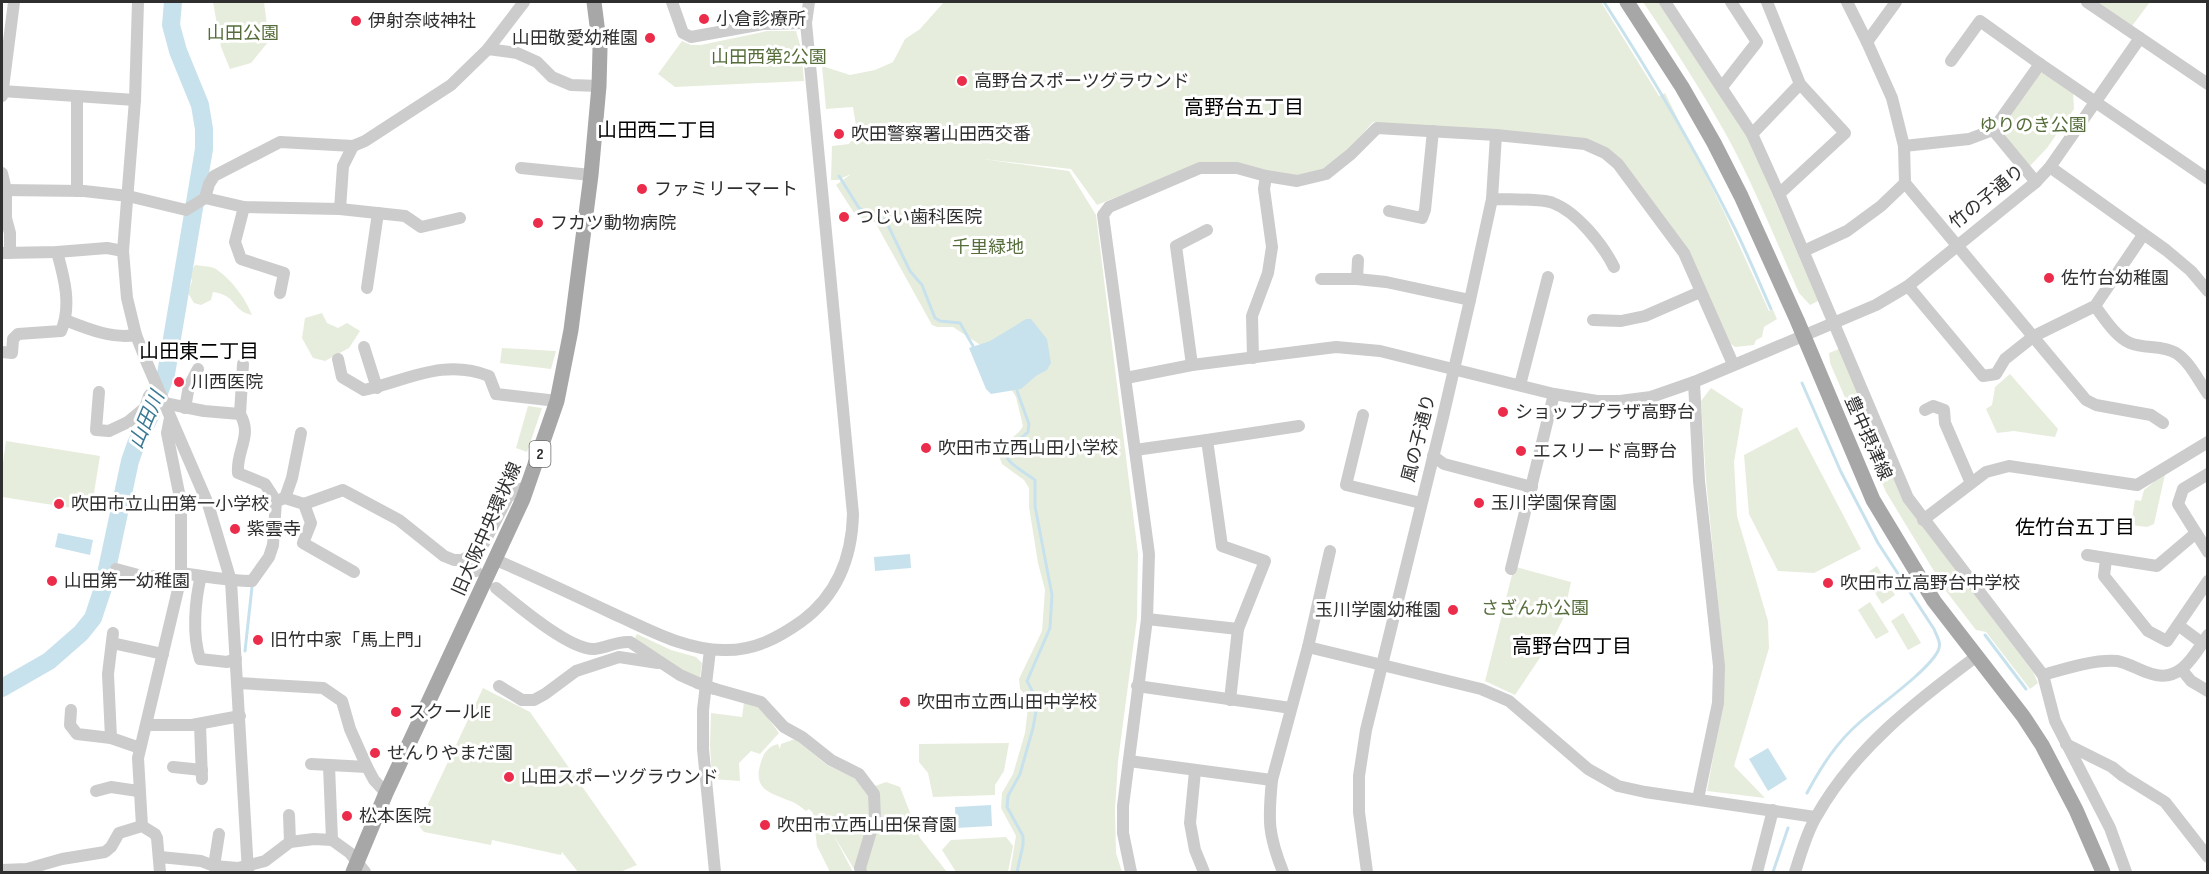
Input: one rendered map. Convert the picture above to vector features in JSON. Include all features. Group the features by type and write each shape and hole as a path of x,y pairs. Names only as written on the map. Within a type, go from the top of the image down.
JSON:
{"main road":[{"name":"旧大阪中央環状線","path":"358,869 386,793 496,560 529,484 557,401 571,330 591,176 600,49 594,2"},
{"name":"豊中摂津線","path":"1627,2 1682,87 1741,196 1874,500 1903,552 1935,601 2024,717 2042,745 2076,810 2103,873"}],"street":[{"path":"2,96 14,2"},
{"path":"138,2 135,100 123,251 127,298 136,335 155,387 208,504 231,581 248,869"},
{"path":"4,190 77,191 128,196 186,210 205,198 214,176 280,142 353,146 365,141 451,85 488,49 524,2"},
{"path":"672,2 683,33 691,37 763,24 806,23"},
{"path":"496,560 669,639 710,650 729,650 758,645 780,637 809,615 827,597 839,578 849,550 852,527 851,492 806,23 809,2"},
{"path":"1665,2 1752,134 1908,498 2043,675 2055,721 2110,828 2126,873"},
{"path":"1722,87 1757,42 1731,2"},
{"path":"1767,2 1800,84 1845,133 1779,194"},
{"path":"1847,2 1892,98 1904,146 1905,183 2086,400 2096,405 2151,415 2163,423"},
{"path":"1867,42 1896,2"},
{"path":"2087,2 2208,84"},
{"path":"1951,61 1980,21 2208,178"},
{"path":"2050,167 2140,38"},
{"path":"488,49 517,53 537,62 552,77 571,85 599,86"},
{"path":"1904,146 1969,139 1993,130 2040,64"},
{"path":"1752,134 1800,84"},
{"path":"2,91 135,100"},
{"path":"77,96 77,191"},
{"path":"1131,873 1123,833 1123,806 1147,619 1149,554 1103,215 1109,207 1200,168 1237,168 1297,181 1326,174 1351,154 1377,128 1496,135 1585,144 1605,153 1618,164 1684,253 1733,364"},
{"path":"1993,130 2036,182"},
{"path":"1389,211 1422,218 1425,210 1432,131"},
{"name":"風の子通り","path":"1367,873 1359,812 1359,776 1366,730 1470,300 1492,199 1496,135"},
{"path":"340,209 344,166 353,146"},
{"name":"竹の子通り","path":"1803,337 1876,305 1908,286 2036,182 2050,167 2166,250 2208,291"},
{"path":"521,168 591,176"},
{"path":"2,173 6,218 10,233 6,253 107,248 123,251"},
{"path":"1253,358 1252,316 1268,273 1272,247 1264,189 1266,176"},
{"path":"1804,251 1847,231 1881,206 1905,183"},
{"path":"205,198 244,207 340,209 405,216 421,227 460,218"},
{"path":"1492,199 1552,202 1573,214 1608,256 1614,267"},
{"path":"244,207 236,242 241,259 284,273 280,293"},
{"path":"367,288 378,213"},
{"path":"1192,365 1176,246 1207,230"},
{"path":"1908,286 1983,376 1996,374 2005,359 2034,336 2095,306 2143,235"},
{"path":"2,352 12,353 13,339 18,334 61,331 66,320 65,281 57,252"},
{"path":"1357,279 1358,260"},
{"path":"1520,385 1548,277"},
{"path":"1321,279 1386,282 1470,300"},
{"path":"1593,320 1621,321 1645,316 1700,292"},
{"path":"2095,306 2114,330 2130,343 2171,345 2208,394"},
{"path":"66,320 91,330 125,337 136,335"},
{"path":"1125,378 1192,365 1336,347 1380,351 1554,394 1620,402 1651,397 1694,382 1803,337"},
{"path":"364,347 377,387"},
{"path":"338,359 342,377 364,390 406,377 447,369 474,370 489,376 496,394 557,401"},
{"path":"243,364 240,414 245,422 246,431 238,473 265,484 281,499 304,504 343,490 399,520 444,556 462,560 473,554 484,543 508,497 529,484"},
{"path":"185,408 189,386 198,369"},
{"path":"1694,382 1699,481 1719,666 1718,703 1698,799"},
{"path":"99,392 96,430 110,431 128,422 145,408 155,387"},
{"path":"1511,569 1554,394"},
{"path":"164,403 185,408 240,414"},
{"path":"1925,410 1933,406 1944,410 1945,423 1971,483"},
{"path":"1363,416 1346,485 1421,503"},
{"path":"142,826 138,790 138,758 181,575 181,503 167,433 170,417"},
{"path":"1136,450 1299,426"},
{"path":"116,569 141,576 181,575 252,581 269,557 273,545 281,499 292,478 301,433"},
{"path":"1207,440 1222,546 1265,561 1238,629 1230,700"},
{"path":"1923,520 1986,472 2009,466 2136,489 2208,442"},
{"path":"1433,456 1444,464 1532,487"},
{"path":"2208,474 2183,489 2178,504 2208,552"},
{"path":"304,504 313,532 303,543 328,563 354,572"},
{"path":"2087,555 2157,566 2196,533"},
{"path":"1283,873 1272,844 1268,817 1272,780 1308,647 1330,551"},
{"path":"2106,559 2104,576 2148,631 2167,641 2208,581"},
{"path":"462,560 476,571"},
{"path":"201,576 196,597 196,640 200,659 227,662 236,659"},
{"path":"496,588 554,633 585,647 594,649 620,641 630,642 680,675 715,689 761,702 784,727 802,737 831,760 859,774 874,794 875,818 860,868 861,873"},
{"path":"1147,619 1238,629"},
{"path":"2043,675 2116,661 2152,674 2165,676 2175,674 2182,670 2205,639 2178,625"},
{"path":"111,738 108,674 112,638 163,654"},
{"path":"1308,647 1480,689 1509,701 1588,769 1618,786 1815,817"},
{"path":"710,650 703,710 703,749 715,873"},
{"path":"1794,873 1815,817 1850,765 1895,719 1977,656"},
{"path":"499,686 522,700 534,700 576,671 619,657 662,663"},
{"path":"2182,670 2191,681 2208,691"},
{"path":"238,683 323,688 334,693 342,701 350,729 367,767 374,780 386,793"},
{"path":"1137,686 1291,708"},
{"path":"71,710 66,725 77,734 111,738 140,748"},
{"path":"146,725 200,724 240,716"},
{"path":"173,767 202,774 200,724"},
{"path":"2067,744 2112,767 2165,802 2208,857"},
{"path":"1129,761 1272,780"},
{"path":"311,764 367,767"},
{"path":"330,766 333,840"},
{"path":"1196,771 1190,823 1195,850 1204,873"},
{"path":"96,791 111,787 138,790"},
{"path":"1757,873 1773,810"},
{"path":"289,815 290,842"},
{"path":"2,870 27,869 62,859 105,852 111,847 118,833 142,826 155,834 160,857 160,873"},
{"path":"214,866 219,834"},
{"path":"160,857 248,869 265,861 290,842 314,839 333,840 350,853 358,869"}],"green space":[{"name":"山田公園","path":"213,2 264,2 269,41 251,63 230,69 221,47"},
{"name":"千里緑地","path":"944,2 1601,2 1659,96 1665,93 1724,212 1769,311 1773,310 1777,319 1764,327 1762,337 1756,340 1754,345 1735,347 1727,341 1704,292 1607,148 1373,122 1349,149 1324,170 1295,176 1200,163 1097,205 1071,169 983,159 1069,171 1096,215 1138,554 1137,618 1118,761 1115,810 1116,853 1122,872 1010,872 1016,836 1001,808 1002,793 1013,774 1025,733 1029,699 1020,689 1019,679 1042,631 1045,590 1029,507 1029,488 1024,480 1002,464 998,453 1023,426 1016,397 985,348 953,327 932,325 875,222 856,216 836,185 851,174 838,180 831,180 832,146 849,144 857,132 853,107 826,109 822,66 850,75 875,70 893,62 905,39 920,29"},
{"path":"1643,2 1659,2 1747,135 1818,301 1810,305 1799,293 1728,138 1687,69"},
{"path":"2096,2 2150,2 2132,26"},
{"name":"山田西第2公園","path":"767,31 796,31 801,48 804,81 675,87 658,74 682,41 691,45 701,45"},
{"name":"ゆりのき公園","path":"2046,72 2073,91 2074,109 2047,148 2028,168 2002,135 2001,127 2040,73"},
{"path":"195,265 214,268 226,277 242,295 252,315 241,310 226,296 213,292 211,300 201,305 194,303 188,293 192,281 190,274"},
{"path":"322,313 327,323 338,328 347,323 360,331 349,348 325,361 313,358 302,338 305,318"},
{"path":"502,348 556,351 551,369 500,363"},
{"path":"1839,349 1861,399 1859,409 1872,440 1880,447 1902,499 2033,672 2038,683 2030,689 1986,632 1976,630 1946,591 1886,492 1830,363 1829,353"},
{"path":"2010,374 2058,429 2055,437 2014,431 1997,433 1986,409 1992,405 1995,387"},
{"path":"1711,388 1743,409 1734,462 1737,516 1768,621 1769,648 1734,766 1765,798 1707,791 1723,702 1724,664 1706,480 1701,401"},
{"path":"528,406 542,408 527,452 516,448"},
{"path":"1797,427 1861,549 1814,573 1778,571 1749,514 1744,455"},
{"path":"6,441 100,456 91,511 2,497 2,470"},
{"path":"2166,470 2154,524 2147,527 2131,525 2135,500 2141,501 2144,490 2154,482 2153,479"},
{"path":"1877,566 1895,595 1882,604 1864,575"},
{"name":"さざんか公園","path":"1516,567 1571,582 1563,619 1554,637 1515,695 1485,681 1513,571"},
{"path":"1870,602 1889,632 1876,639 1858,610"},
{"path":"1903,613 1921,643 1908,650 1891,621"},
{"path":"637,634 671,650 696,657 702,663 700,678 689,674 634,640"},
{"name":"山田スポーツグラウンド","path":"483,688 530,712 637,865 620,872 578,872 562,852 561,855 492,840 491,845 424,832 418,825"},
{"path":"744,702 760,707 779,733 760,754 751,751 739,763 740,781 712,779 711,713 742,717"},
{"path":"795,739 827,765 855,778 870,797 871,818 854,869 833,834 853,872 830,872 817,846 813,813 809,809 806,811 769,792 760,783 759,769 766,751 778,744 780,749 781,744"},
{"path":"1009,743 1004,771 995,785 995,795 933,797 928,773 919,762 919,744"},
{"path":"886,782 900,787 920,838 947,872 866,872 864,868 875,786"},
{"path":"1006,837 1013,846 1008,872 956,872 942,850 951,840"}],"water":[{"path":"1026,319 1031,319 1047,339 1051,363 1047,370 1021,389 991,394 986,389 969,348 990,341"},
{"path":"58,533 93,540 90,555 55,547"},
{"path":"910,554 911,568 875,571 874,557"},
{"path":"1768,748 1787,779 1768,791 1749,759"},
{"path":"991,805 992,826 956,828 955,807"}],"waterway":[{"name":"山田川","path":"2,688 49,661 81,633 93,618 103,588 130,461 166,374 204,149 204,129 200,105 178,51 171,25 173,2"},
{"path":"1604,2 1702,165 1771,309"},
{"path":"839,176 859,208 886,221 910,271 922,285 935,318 940,321 960,323 973,346"},
{"path":"1802,383 1841,472 1878,543 1939,640 1938,651 1933,659 1859,723 1836,747 1807,793"},
{"path":"1017,391 1029,424 1028,432 1009,447 1006,456 1009,461 1035,480 1035,506 1052,595 1050,628 1027,681 1035,696 1037,706 1033,728 1020,774 1008,796 1007,807 1023,836 1017,872"},
{"path":"245,651 252,587"},
{"path":"1985,635 2026,689"},
{"path":"1773,872 1788,828"}],"place":[{"name":"小倉診療所","path":"704,19"},
{"name":"伊射奈岐神社","path":"356,21"},
{"name":"山田敬愛幼稚園","path":"650,38"},
{"name":"高野台スポーツグラウンド","path":"962,81"},
{"name":"吹田警察署山田西交番","path":"839,134"},
{"name":"ファミリーマート","path":"642,189"},
{"name":"つじい歯科医院","path":"844,217"},
{"name":"フカツ動物病院","path":"538,223"},
{"name":"佐竹台幼稚園","path":"2049,278"},
{"name":"川西医院","path":"179,382"},
{"name":"ショッププラザ高野台","path":"1503,412"},
{"name":"吹田市立西山田小学校","path":"926,448"},
{"name":"エスリード高野台","path":"1521,451"},
{"name":"玉川学園保育園","path":"1479,503"},
{"name":"吹田市立山田第一小学校","path":"59,504"},
{"name":"紫雲寺","path":"235,529"},
{"name":"山田第一幼稚園","path":"52,581"},
{"name":"吹田市立高野台中学校","path":"1828,583"},
{"name":"玉川学園幼稚園","path":"1453,610"},
{"name":"旧竹中家「馬上門」","path":"258,640"},
{"name":"吹田市立西山田中学校","path":"905,702"},
{"name":"スクールIE","path":"396,712"},
{"name":"せんりやまだ園","path":"375,753"},
{"name":"山田スポーツグラウンド","path":"509,777"},
{"name":"松本医院","path":"347,816"},
{"name":"吹田市立西山田保育園","path":"765,825"}],"district":[{"name":"高野台五丁目","path":"1244,108"},
{"name":"山田西二丁目","path":"657,131"},
{"name":"山田東二丁目","path":"199,352"},
{"name":"佐竹台五丁目","path":"2075,528"},
{"name":"高野台四丁目","path":"1572,647"}]}
